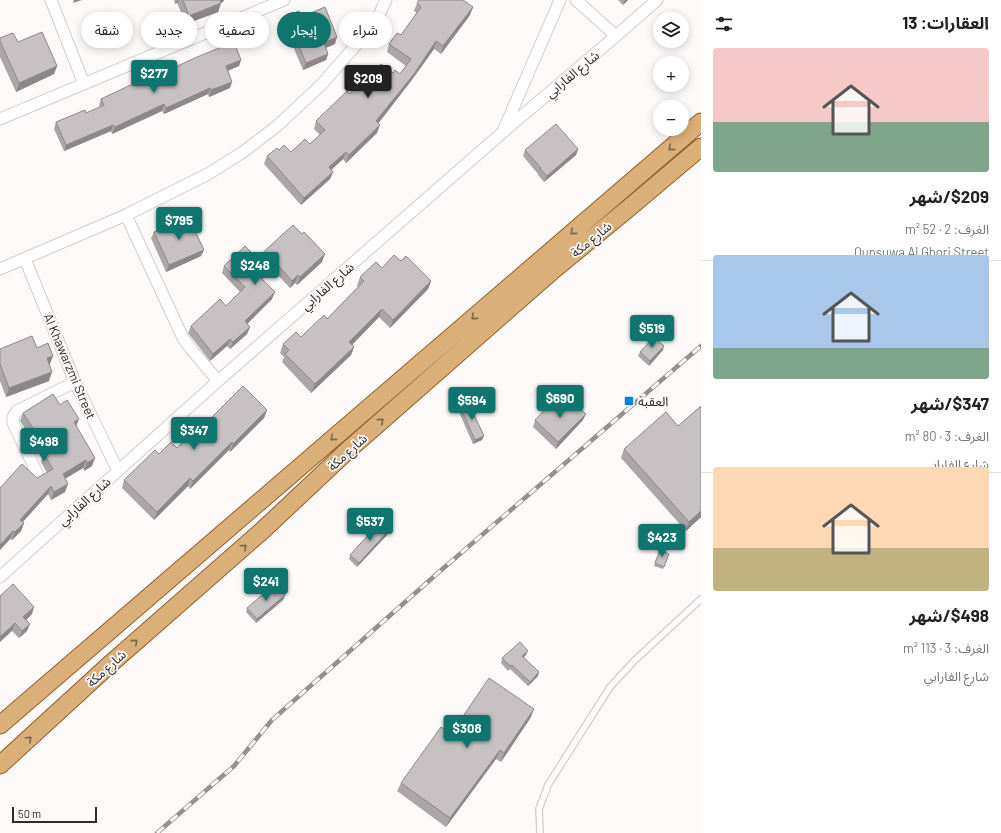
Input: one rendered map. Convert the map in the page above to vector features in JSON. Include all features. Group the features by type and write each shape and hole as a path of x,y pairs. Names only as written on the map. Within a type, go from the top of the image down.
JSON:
{"main road":[{"name":"شارع مكة","path":"0,725 701,122"},
{"name":"شارع مكة","path":"0,765 108,666 264,530 358,441 551,272 701,146"}],"street":[{"path":"51,0 84,84"},
{"path":"0,119 284,0"},
{"path":"0,269 126,215 208,174 243,152 277,126 316,90 347,57 364,36 379,15 386,0"},
{"path":"503,132 560,0"},
{"path":"576,0 616,36"},
{"name":"شارع الفارابي","path":"0,577 218,381 503,132 658,0"},
{"path":"126,215 183,338 218,381"},
{"name":"Al Khawarzmi Street","path":"25,259 75,382 118,471"},
{"path":"37,473 13,423 13,417 17,410 75,382"}],"lane":[{"path":"540,833 539,809 548,786 610,687 634,661 701,599"}],"building":[{"path":"183,0 220,0 221,3 197,13 188,12"},
{"path":"419,0 463,0 473,7 443,46 436,41 414,74 376,121 380,125 349,155 346,152 329,167 333,172 304,198 267,156 277,148 279,150 284,145 291,152 305,139 310,144 325,130 316,121 347,91 350,94 364,75 370,79 381,64 393,73 395,70 400,74 411,59 392,46 392,40 397,33 401,35 421,7 417,3"},
{"path":"325,7 327,12 313,12"},
{"path":"331,22 337,37 331,40"},
{"path":"42,32 57,66 19,83 0,38 13,33 18,42"},
{"path":"219,48 236,48 241,60 226,66 232,82 211,90 210,88 166,108 164,104 115,127 113,125 66,145 56,122 85,110 86,113 104,105 101,99 137,82 139,84"},
{"path":"300,48 326,48 328,54 306,63"},
{"path":"556,124 578,149 547,176 525,150"},
{"path":"188,216 204,250 169,265 154,232"},
{"path":"293,225 302,234 304,232 325,254 300,277 298,275 292,281 275,262 260,277 275,292 245,321 250,327 233,342 230,339 213,354 191,326 220,299 226,306 245,287 224,266 245,246 257,258"},
{"path":"394,255 401,261 406,256 431,281 393,320 382,309 349,342 354,347 315,384 285,354 289,350 283,344 296,332 301,337 324,315 327,319 364,281 360,277 376,262 382,268"},
{"path":"32,336 37,348 48,343 53,356 47,358 52,372 9,388 0,364 0,349"},
{"path":"654,337 664,346 650,361 640,352"},
{"path":"243,386 267,410 193,481 190,478 157,512 124,480 155,450 159,454 171,442 177,448 204,421 206,423"},
{"path":"53,394 60,405 67,400 79,419 74,422 95,458 87,463 86,460 63,474 68,484 54,492 51,486 20,520 24,523 15,532 13,531 0,545 0,488 22,464 37,478 53,469 44,454 48,451 23,413"},
{"path":"569,398 586,414 558,442 535,420 554,400 561,407"},
{"path":"468,402 484,436 475,440 460,406"},
{"path":"701,406 701,511 689,522 624,449 666,412 678,426"},
{"path":"380,522 389,530 359,563 350,555"},
{"path":"660,550 669,554 664,567 655,563"},
{"path":"13,584 34,607 23,617 30,624 22,631 15,623 0,637 0,596"},
{"path":"275,584 285,595 257,619 247,608"},
{"path":"520,642 528,651 522,656 539,672 530,682 502,658"},
{"path":"489,678 534,709 504,753 500,750 450,818 401,783 441,727 451,734"}],"railway":[{"path":"157,833 234,766 272,720 439,572 701,346"}],"place":[{"name":"العقبة","path":"629,401"}]}
